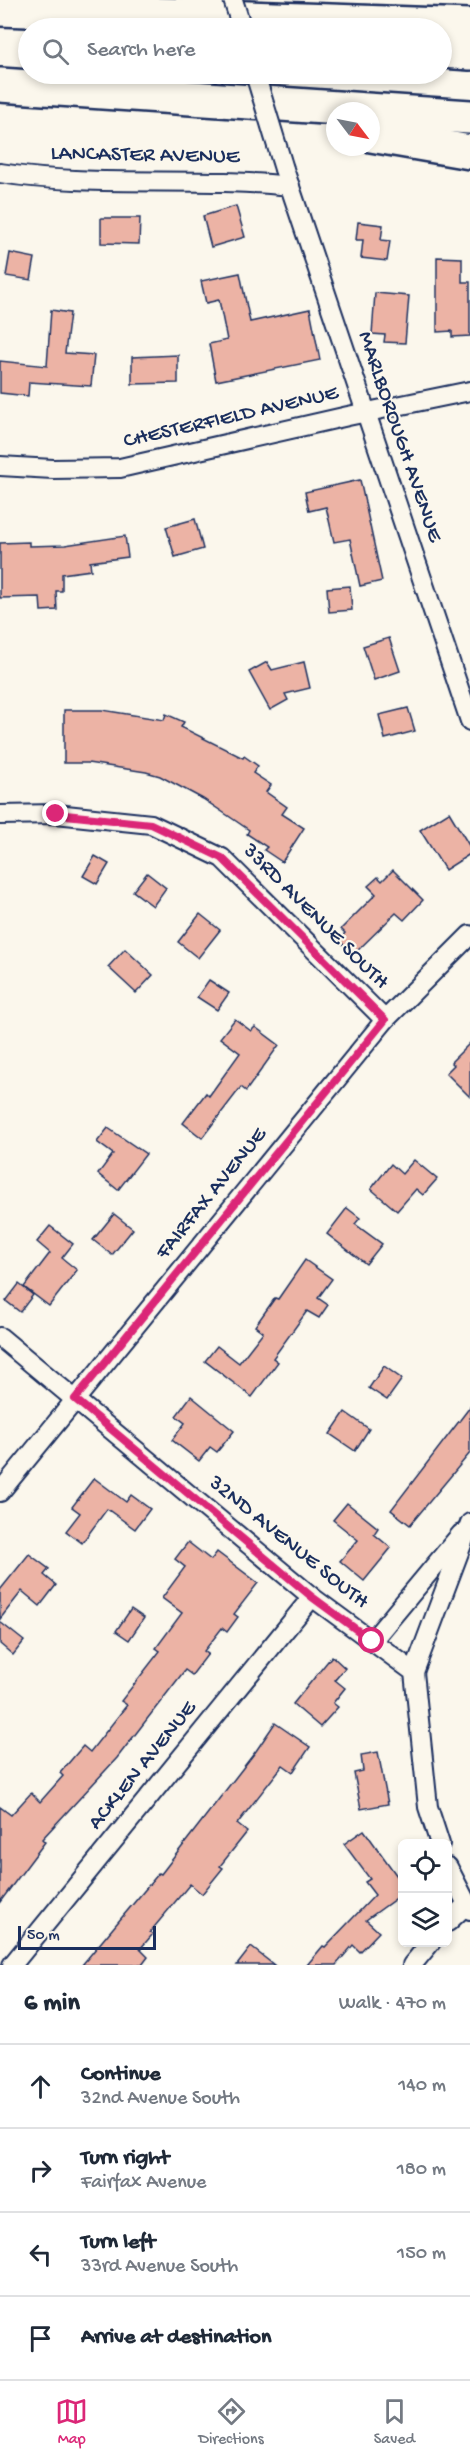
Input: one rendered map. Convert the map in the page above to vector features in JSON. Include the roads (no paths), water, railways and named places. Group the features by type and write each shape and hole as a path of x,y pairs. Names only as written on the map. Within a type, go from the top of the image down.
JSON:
{"highway":[{"path":"0,9 249,18"},
{"path":"0,20 18,21"},
{"path":"452,25 470,26"},
{"path":"452,52 470,53"},
{"path":"0,85 470,117"},
{"path":"134,94 326,127"},
{"path":"380,137 470,152"}],"street":[{"path":"233,0 239,18"},
{"name":"MARLBOROUGH AVENUE","path":"258,84 364,413 470,721"},
{"name":"LANCASTER AVENUE","path":"0,173 34,178 195,183 287,177"},
{"name":"CHESTERFIELD AVENUE","path":"0,466 53,469 120,468 364,413 470,392"},
{"name":"33RD AVENUE SOUTH","path":"0,815 56,814 151,824 222,858 385,1020"},
{"name":"FAIRFAX AVENUE","path":"0,1492 385,1020 470,935"},
{"name":"32ND AVENUE SOUTH","path":"0,1337 312,1597 414,1672"},
{"path":"372,1641 470,1523"},
{"path":"438,1839 428,1807 414,1672 470,1523"},
{"name":"ACKLEN AVENUE","path":"12,1965 312,1597"},
{"path":"452,1877 468,1907 452,1918"},
{"path":"412,1965 427,1947"}]}
